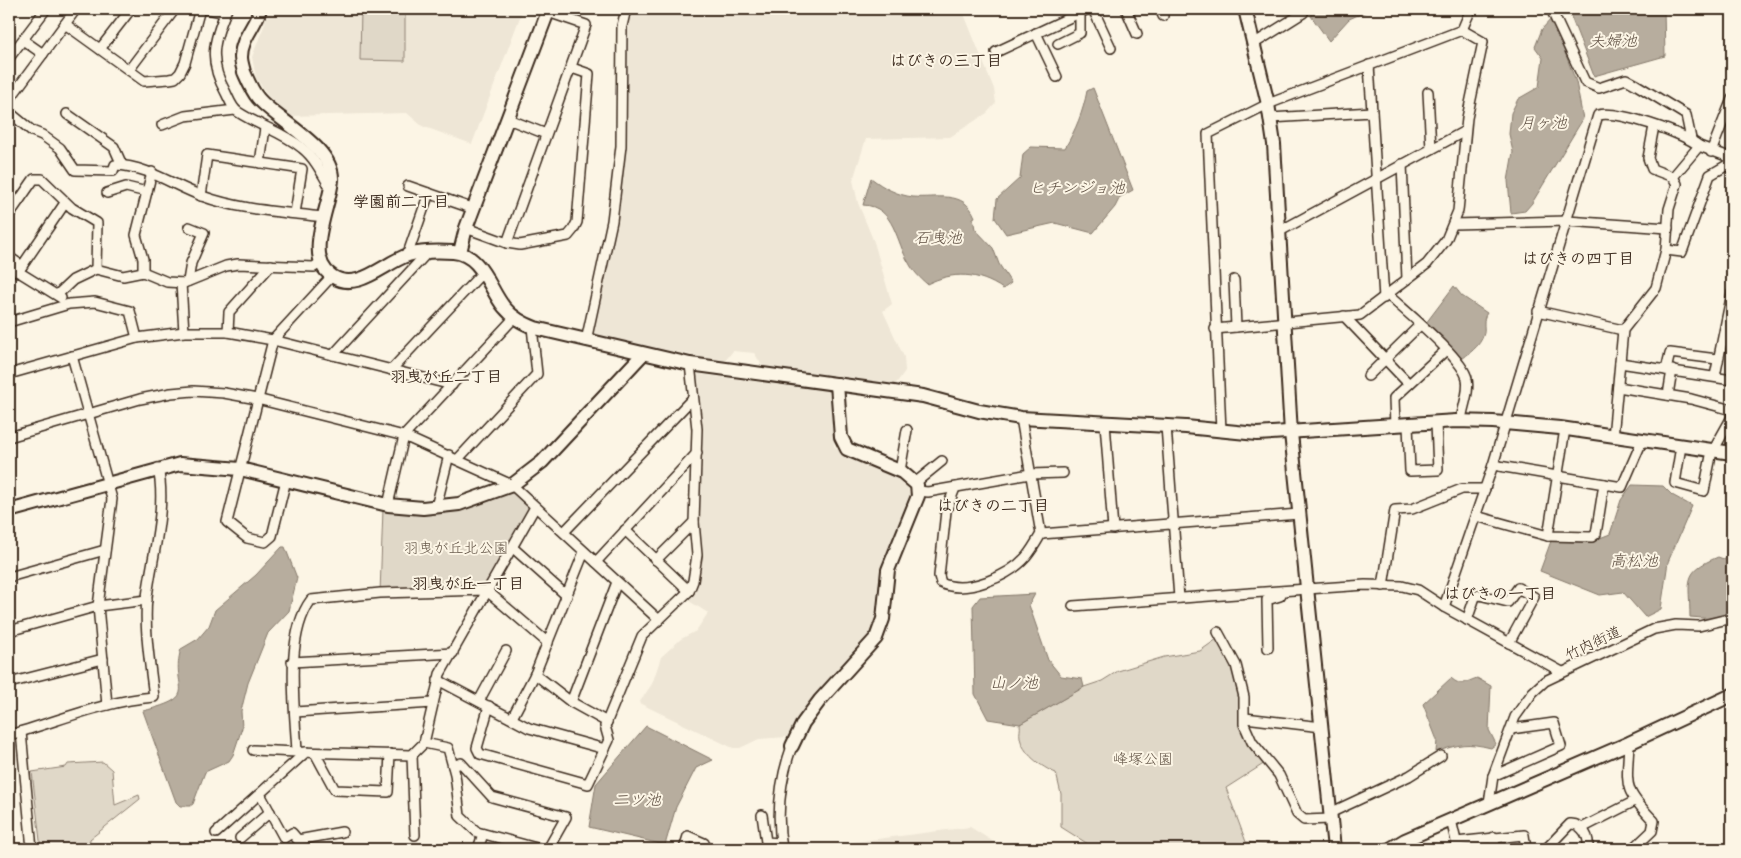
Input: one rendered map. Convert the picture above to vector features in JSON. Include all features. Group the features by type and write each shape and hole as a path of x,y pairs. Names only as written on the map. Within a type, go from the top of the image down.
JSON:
{"street":[{"path":"9,58 46,9"},
{"path":"9,100 76,9"},
{"path":"100,49 130,9"},
{"path":"129,70 175,9"},
{"path":"65,24 144,81 175,78 185,63 200,9"},
{"path":"207,9 226,11 214,43 214,65 220,82 236,110 265,128 282,134 303,149 316,164 331,189"},
{"path":"260,9 242,44 240,60 248,81 258,98 300,131 328,164 332,177 331,189 323,217 318,246 321,262 332,276 350,282 407,256 428,252 460,252 476,262 498,299 515,318 532,327 642,355 690,364 923,396 979,411 1021,418 1221,431 1291,433 1461,421 1504,422 1732,453"},
{"path":"586,341 612,221 621,146 622,26 626,9"},
{"path":"1093,9 1111,48"},
{"path":"1126,9 1137,34"},
{"path":"1245,9 1255,43 1270,118 1280,231 1291,433 1334,849"},
{"path":"1255,43 1303,13 1305,9"},
{"path":"1221,431 1215,329 1208,134 1268,104 1462,30 1471,9"},
{"path":"1552,9 1585,82 1599,88 1626,79 1686,115 1691,139"},
{"path":"460,252 466,228 548,10 586,25 507,243"},
{"path":"996,52 1082,10"},
{"path":"1058,44 1080,33 1082,10"},
{"path":"1215,329 1360,315 1427,264 1446,240 1454,224 1461,196 1465,131 1483,42 1462,30"},
{"path":"1036,33 1057,77"},
{"path":"23,40 43,54"},
{"path":"1369,65 1386,296 1455,358 1467,378 1461,421"},
{"path":"466,228 507,243 520,244 568,236 574,230 577,222 589,74 572,68"},
{"path":"1428,92 1431,148"},
{"path":"1711,152 1732,99"},
{"path":"162,125 185,116 236,110"},
{"path":"9,112 32,132 42,135 60,148 75,170 113,171 115,165 122,165 152,172 201,196 229,204 323,217"},
{"path":"1270,118 1372,112"},
{"path":"1444,607 1493,465 1504,422 1598,115 1607,112 1654,126 1691,139 1699,146 1711,152 1732,158 1729,164 1710,175 1682,252 1666,250"},
{"path":"67,114 114,147 122,165"},
{"path":"508,119 546,134"},
{"path":"1613,437 1623,330 1656,288 1666,250 1669,209 1677,184 1673,177 1652,169 1648,158 1654,126"},
{"path":"260,163 265,128"},
{"path":"1280,231 1376,177 1465,131"},
{"path":"1673,177 1699,146"},
{"path":"201,196 207,155 302,170 295,213"},
{"path":"1402,164 1407,279"},
{"path":"142,272 143,259 136,235 152,172"},
{"path":"9,215 34,179 42,179 65,203 97,223 96,269"},
{"path":"408,186 474,209"},
{"path":"107,193 126,188 147,192"},
{"path":"407,256 429,193"},
{"path":"16,270 65,203"},
{"path":"1454,224 1567,221 1668,228"},
{"path":"184,332 184,282 204,233 189,227"},
{"path":"333,356 428,252"},
{"path":"9,257 16,270 69,304"},
{"path":"57,296 72,280 96,269 123,276 142,272 167,282 184,282 226,266 238,264 314,267 321,262"},
{"path":"228,332 229,312 271,265"},
{"path":"391,370 483,272"},
{"path":"286,480 272,536 264,542 247,538 227,522 273,340 332,276"},
{"path":"1234,280 1236,327"},
{"path":"1715,376 1732,293"},
{"path":"9,322 69,304 95,302 130,311 136,338"},
{"path":"1538,311 1623,330"},
{"path":"1344,316 1409,384"},
{"path":"388,505 404,436 515,318"},
{"path":"1368,376 1420,325"},
{"path":"458,459 537,374 532,327"},
{"path":"9,374 136,338 184,332 228,332 273,340 452,386"},
{"path":"1395,426 1394,398 1446,350"},
{"path":"1668,395 1670,353 1717,359"},
{"path":"9,511 158,468 180,464 199,464 240,470 388,505 436,507 476,500 512,485 542,462 642,355"},
{"path":"72,356 112,499 98,606 107,705"},
{"path":"1620,363 1732,380"},
{"path":"488,706 476,748 480,754 588,784 609,740 605,726 642,636 689,591 697,554 694,522 697,429 690,364"},
{"path":"837,384 841,437 847,449 900,471 916,487 928,492 1030,474 1063,473"},
{"path":"1618,387 1668,395 1732,410"},
{"path":"9,437 171,393 224,393 257,399 404,436 512,485 660,620"},
{"path":"564,532 693,398"},
{"path":"1681,446 1675,484 1704,491 1713,451 1732,417"},
{"path":"955,488 946,511 939,561 941,583 947,586 962,586 989,582 1027,557 1041,534 1021,418"},
{"path":"1105,423 1113,529"},
{"path":"1408,425 1410,471 1438,470 1436,423"},
{"path":"1166,426 1179,598"},
{"path":"1548,536 1565,429"},
{"path":"900,471 907,430"},
{"path":"1493,465 1622,487 1642,441"},
{"path":"596,562 697,453"},
{"path":"436,507 449,455"},
{"path":"762,815 766,842 782,846 780,789 784,768 792,746 803,723 820,700 878,634 883,619 888,570 916,504 916,487 942,461"},
{"path":"9,735 107,705 130,699 154,697 148,650 147,600 163,487 158,468"},
{"path":"1476,516 1548,536 1592,537 1596,534 1604,484"},
{"path":"1383,586 1395,510 1412,509 1423,502 1462,489 1485,489"},
{"path":"415,835 412,755 424,743 438,680 486,590 535,507"},
{"path":"1041,534 1300,514"},
{"path":"656,560 694,522"},
{"path":"625,530 689,591"},
{"path":"512,547 567,596"},
{"path":"9,577 105,550"},
{"path":"512,718 535,674 584,552"},
{"path":"571,702 617,582"},
{"path":"1073,606 1283,590 1402,586 1418,590 1444,607 1562,672"},
{"path":"1468,620 1475,597 1479,595 1508,602 1518,588 1534,597 1509,643"},
{"path":"390,754 388,792 335,790 306,752 296,712 292,662 302,616 311,600 380,593 486,590 548,643"},
{"path":"1268,648 1267,600 1280,596 1283,590"},
{"path":"9,631 98,606 147,600"},
{"name":"竹内街道","path":"1489,803 1493,776 1515,716 1532,692 1545,681 1654,630 1676,625 1699,626 1732,618"},
{"path":"1218,632 1236,664 1244,696 1244,724 1252,742 1278,775 1297,814 1304,820 1331,816 1408,776 1441,756"},
{"path":"479,701 506,651"},
{"path":"292,662 453,653"},
{"path":"9,683 103,659"},
{"path":"535,674 571,702 607,722"},
{"path":"438,680 529,728 605,749"},
{"path":"1390,849 1732,695"},
{"path":"296,712 432,703"},
{"path":"1245,718 1322,727"},
{"path":"1493,776 1561,746 1554,723 1511,729"},
{"path":"21,732 32,849"},
{"path":"424,743 448,748 453,766 460,816 477,832 540,849"},
{"path":"1629,743 1627,783 1635,801 1654,821 1652,831 1633,849"},
{"path":"252,750 412,755"},
{"path":"216,833 306,752"},
{"path":"453,766 462,763 492,797 566,817 548,849"},
{"path":"260,794 284,838 292,833 298,840 342,832"},
{"path":"1582,828 1635,801"},
{"path":"240,838 270,812"},
{"path":"1451,820 1457,846 1494,837 1524,835 1526,849"},
{"path":"1546,849 1570,824 1576,824 1582,828 1588,841 1587,849"},
{"path":"478,849 483,834"},
{"path":"684,849 688,836 704,843 702,849"},
{"path":"1494,837 1495,849"}],"shaded area":[{"path":"268,9 523,9 472,144 422,126 407,113 289,116 268,96 256,78 252,57 264,26"},
{"path":"632,9 962,9 994,89 996,103 987,113 950,137 866,139 853,180 858,203 874,242 892,304 883,311 904,357 905,371 895,385 764,368 754,353 733,351 724,362 716,363 688,354 644,347 591,334 609,255 625,96 626,27"},
{"path":"698,374 831,391 834,446 848,459 898,476 907,486 910,495 911,505 879,614 871,633 796,721 787,737 759,739 740,748 733,748 639,703 652,684 661,657 681,639 696,631 708,613 689,601 699,574 701,551 698,536 701,433 694,380"},
{"path":"970,827 1005,849 847,849 854,842"}],"green space":[{"path":"361,9 405,9 405,61 360,60"},
{"name":"羽曳が丘北公園","path":"512,488 532,508 484,587 380,593 383,509 421,511"},
{"name":"峰塚公園","path":"1217,639 1229,659 1237,681 1244,735 1248,745 1265,763 1226,788 1246,842 1282,846 1287,849 1087,849 1088,844 1061,827 1061,794 1056,773 1033,759 1024,749 1020,737 1020,724 1084,687 1102,681 1118,671 1164,657 1200,651"},
{"path":"103,762 112,770 115,805 139,795 140,799 90,839 89,849 41,849 32,772 66,767 68,764"}],"water":[{"path":"1314,9 1372,9 1349,19 1329,41 1311,16"},
{"name":"夫婦池","path":"1568,9 1664,9 1665,56 1594,76"},
{"name":"月ヶ池","path":"1552,18 1576,82 1583,119 1532,203 1525,211 1511,213 1508,181 1513,152 1509,134 1511,113 1518,99 1539,87 1543,58 1535,47 1542,29"},
{"name":"ヒチンジョ池","path":"1093,88 1133,190 1120,197 1115,207 1093,233 1055,223 1006,234 995,218 997,199 1020,178 1023,154 1031,147 1065,148 1079,120 1087,91"},
{"name":"石曳池","path":"871,178 886,188 902,195 913,197 948,197 964,202 975,217 973,218 975,229 993,248 999,264 1011,283 1003,289 984,279 956,275 927,284 911,266 888,219 874,207 863,205"},
{"path":"1454,286 1462,296 1487,313 1484,321 1484,333 1480,343 1460,361 1426,323"},
{"name":"高松池","path":"1632,485 1663,486 1672,495 1692,506 1668,562 1661,609 1645,617 1623,592 1600,595 1540,571 1551,541 1590,542 1610,534 1621,500"},
{"path":"282,547 285,547 297,578 289,611 268,633 248,683 241,711 242,728 233,755 229,761 205,772 193,804 190,806 180,806 176,802 143,711 162,706 173,701 179,695 178,663 181,649 198,639 209,626 215,610 256,575"},
{"path":"1718,557 1732,562 1732,614 1715,619 1690,617 1690,579 1698,568"},
{"name":"山ノ池","path":"1035,594 1029,605 1048,660 1061,676 1082,679 1084,687 1020,724 988,719 975,694 973,606 980,597"},
{"path":"1451,678 1460,683 1477,678 1491,686 1489,730 1496,744 1491,748 1463,745 1436,752 1437,740 1423,704"},
{"name":"二ツ池","path":"646,726 713,760 696,768 676,807 665,845 589,827 596,784"}],"district":[{"name":"はびきの三丁目","path":"946,60"},
{"name":"学園前二丁目","path":"401,201"},
{"name":"はびきの四丁目","path":"1578,258"},
{"name":"羽曳が丘二丁目","path":"446,376"},
{"name":"はびきの二丁目","path":"993,505"},
{"name":"羽曳が丘一丁目","path":"468,583"},
{"name":"はびきの一丁目","path":"1500,593"}]}
